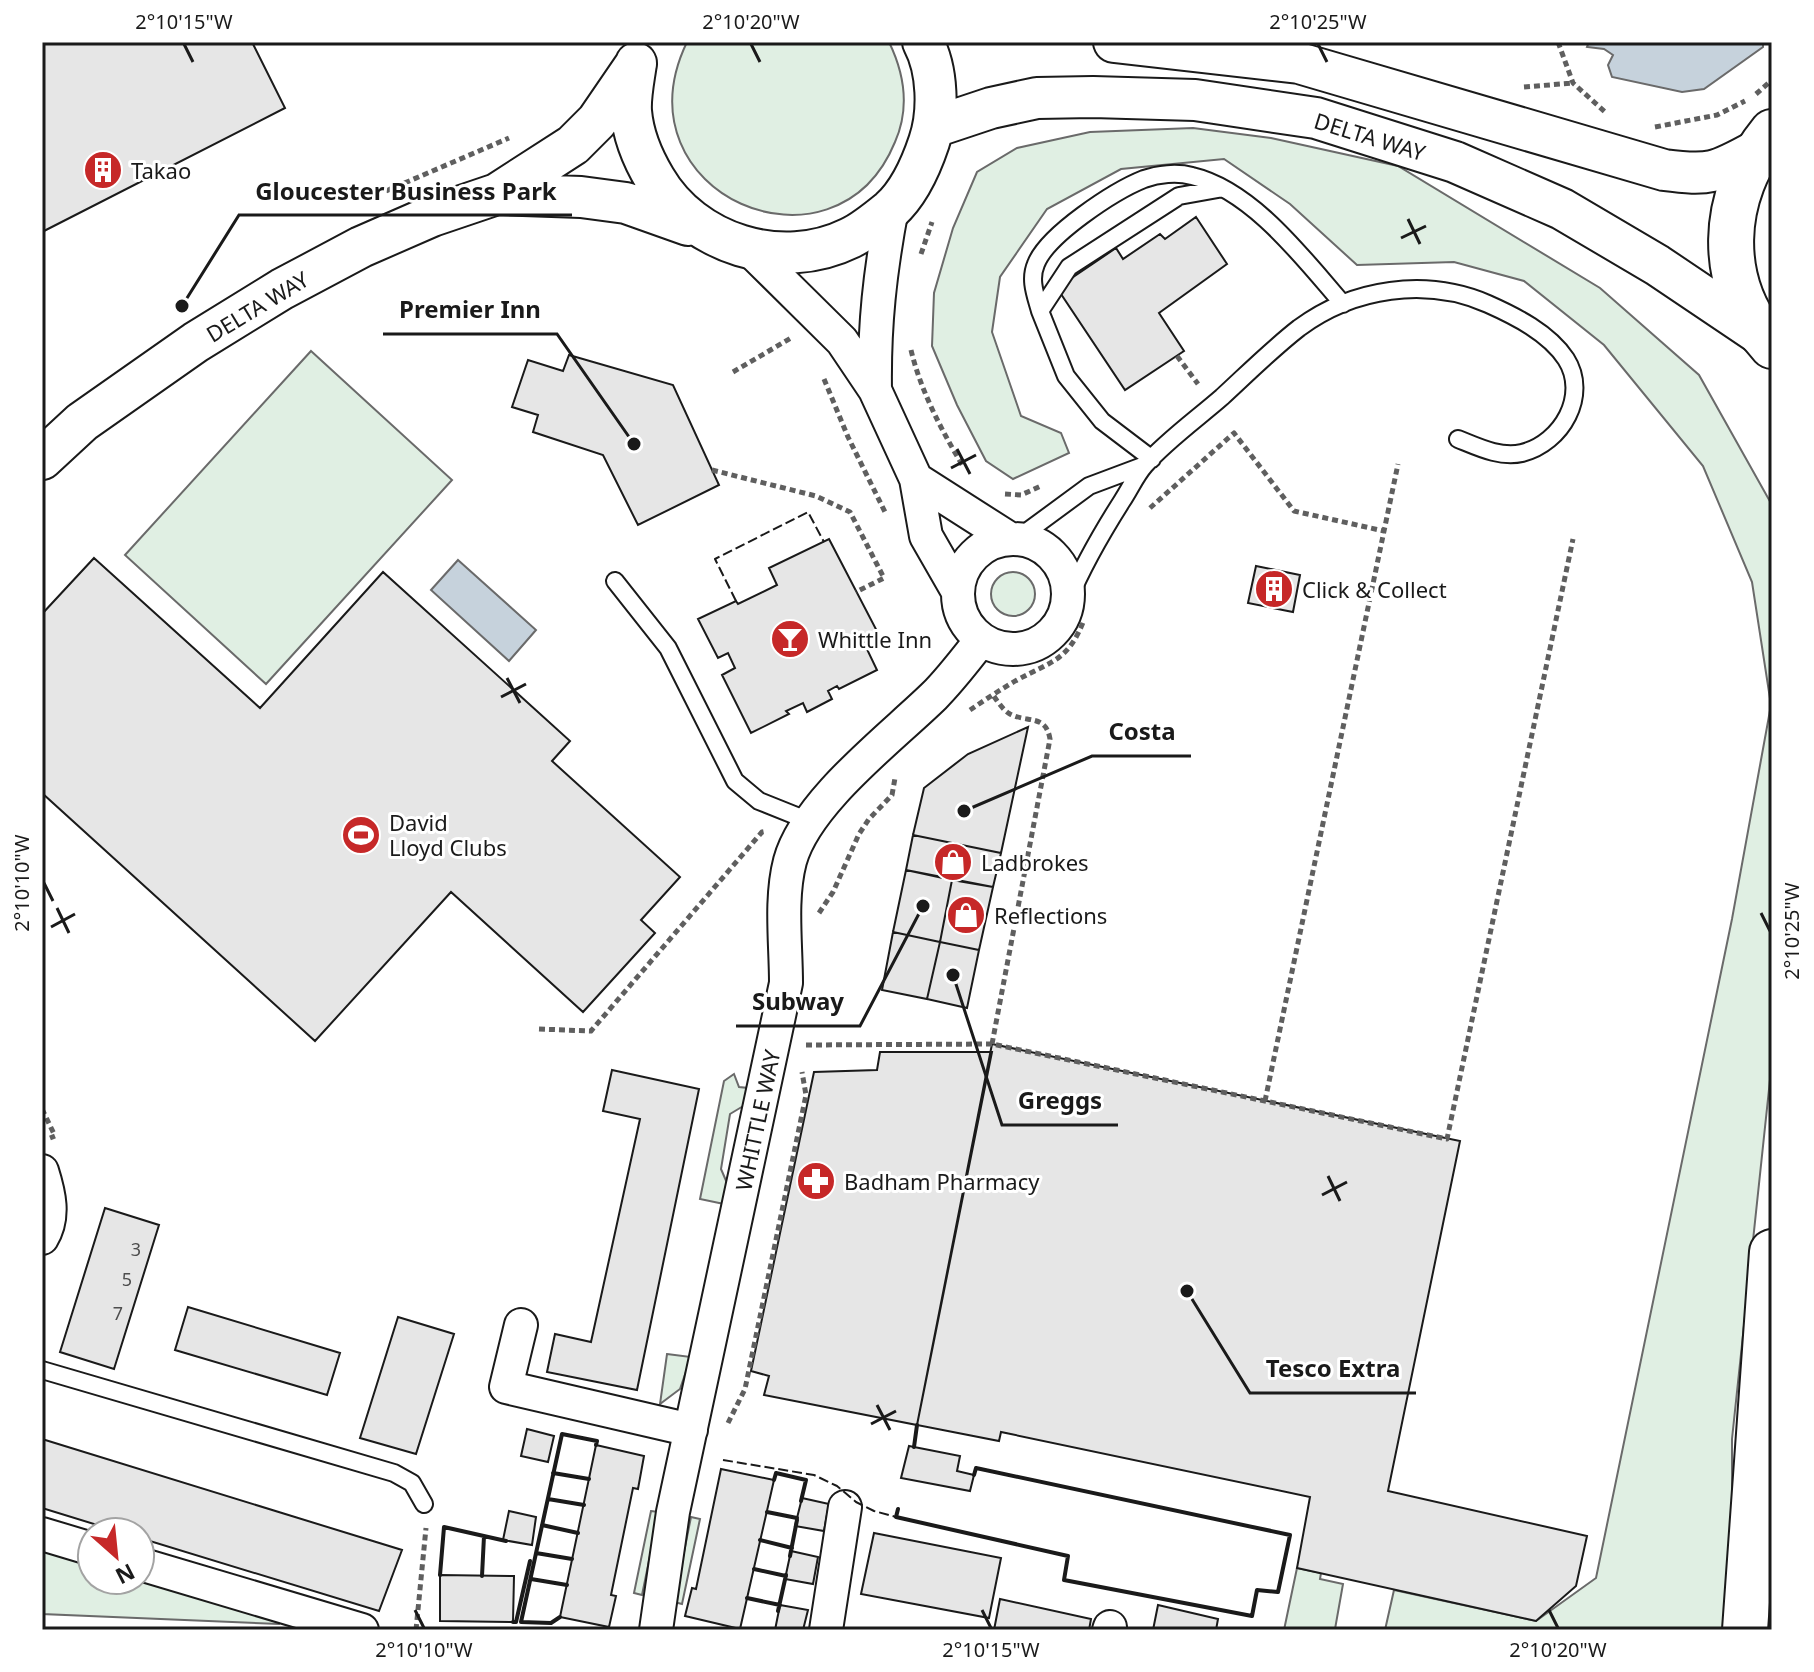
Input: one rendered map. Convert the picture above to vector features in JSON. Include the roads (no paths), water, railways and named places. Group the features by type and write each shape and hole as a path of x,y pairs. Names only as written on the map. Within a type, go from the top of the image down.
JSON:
{"main road":[{"path":"1764,142 1738,190 1730,231 1734,274 1749,314 1768,341"},
{"path":"1745,1630 1772,1252"}],"street":[{"name":"DELTA WAY","path":"497,194 581,197 626,203 750,250 801,252 850,238 892,208 919,171 934,127 935,87 923,42"},
{"path":"1114,42 1299,63 1664,170 1691,174 1718,172 1764,142"},
{"name":"DELTA WAY","path":"42,459 82,422 282,289 361,247 432,216 497,194 573,145 597,121 640,53"},
{"path":"640,53 631,112 642,158 667,200 703,231"},
{"name":"DELTA WAY","path":"934,127 991,108 1037,98 1065,97 1195,100 1316,118 1455,162 1562,209 1657,265 1768,341"},
{"path":"875,390 878,285 892,208"},
{"path":"750,250 842,341 875,390 916,479 926,536 957,590"},
{"path":"916,479 1014,539 1031,542 1056,559 1064,572 1077,605 1043,641 1028,648 1012,650 981,640 963,619 957,590 969,561 981,549 1014,539"},
{"name":"WHITTLE WAY","path":"656,1630 663,1570 691,1430 786,983 786,897 790,860 809,821 854,769 936,695 981,640"},
{"path":"42,1171 51,1201 42,1238"},
{"path":"521,1325 506,1387 691,1430"},
{"path":"826,1630 845,1507"},
{"path":"42,1534 76,1544"},
{"path":"156,1570 300,1622 362,1630"}],"lane":[{"path":"1149,462 1102,421 1066,376 1040,311 1032,286 1034,266 1045,246 1064,229 1145,179 1164,174 1191,175 1225,188 1257,212 1343,304"},
{"path":"1040,311 1069,267 1094,250 1179,196 1225,188"},
{"path":"1077,605 1085,560 1149,462 1300,327 1343,304 1375,292 1405,288 1442,290 1479,300 1511,314 1542,334 1566,358 1576,392 1568,415 1556,434 1522,453 1504,454 1458,439"},
{"path":"1014,539 1089,486 1149,462"},
{"path":"615,581 668,648 735,781 759,801 809,821"},
{"path":"42,1370 394,1473 412,1483 424,1504"}],"place":[{"name":"Takao","path":"103,170"},
{"name":"Gloucester Business Park","path":"182,306"},
{"name":"Premier Inn","path":"634,444"},
{"name":"Click & Collect","path":"1274,589"},
{"name":"Whittle Inn","path":"790,639"},
{"name":"Costa","path":"964,811"},
{"name":"David Lloyd Clubs","path":"361,835"},
{"name":"Ladbrokes","path":"953,862"},
{"name":"Subway","path":"923,906"},
{"name":"Reflections","path":"966,915"},
{"name":"Greggs","path":"953,975"},
{"name":"Badham Pharmacy","path":"816,1181"},
{"name":"Tesco Extra","path":"1187,1291"}]}
